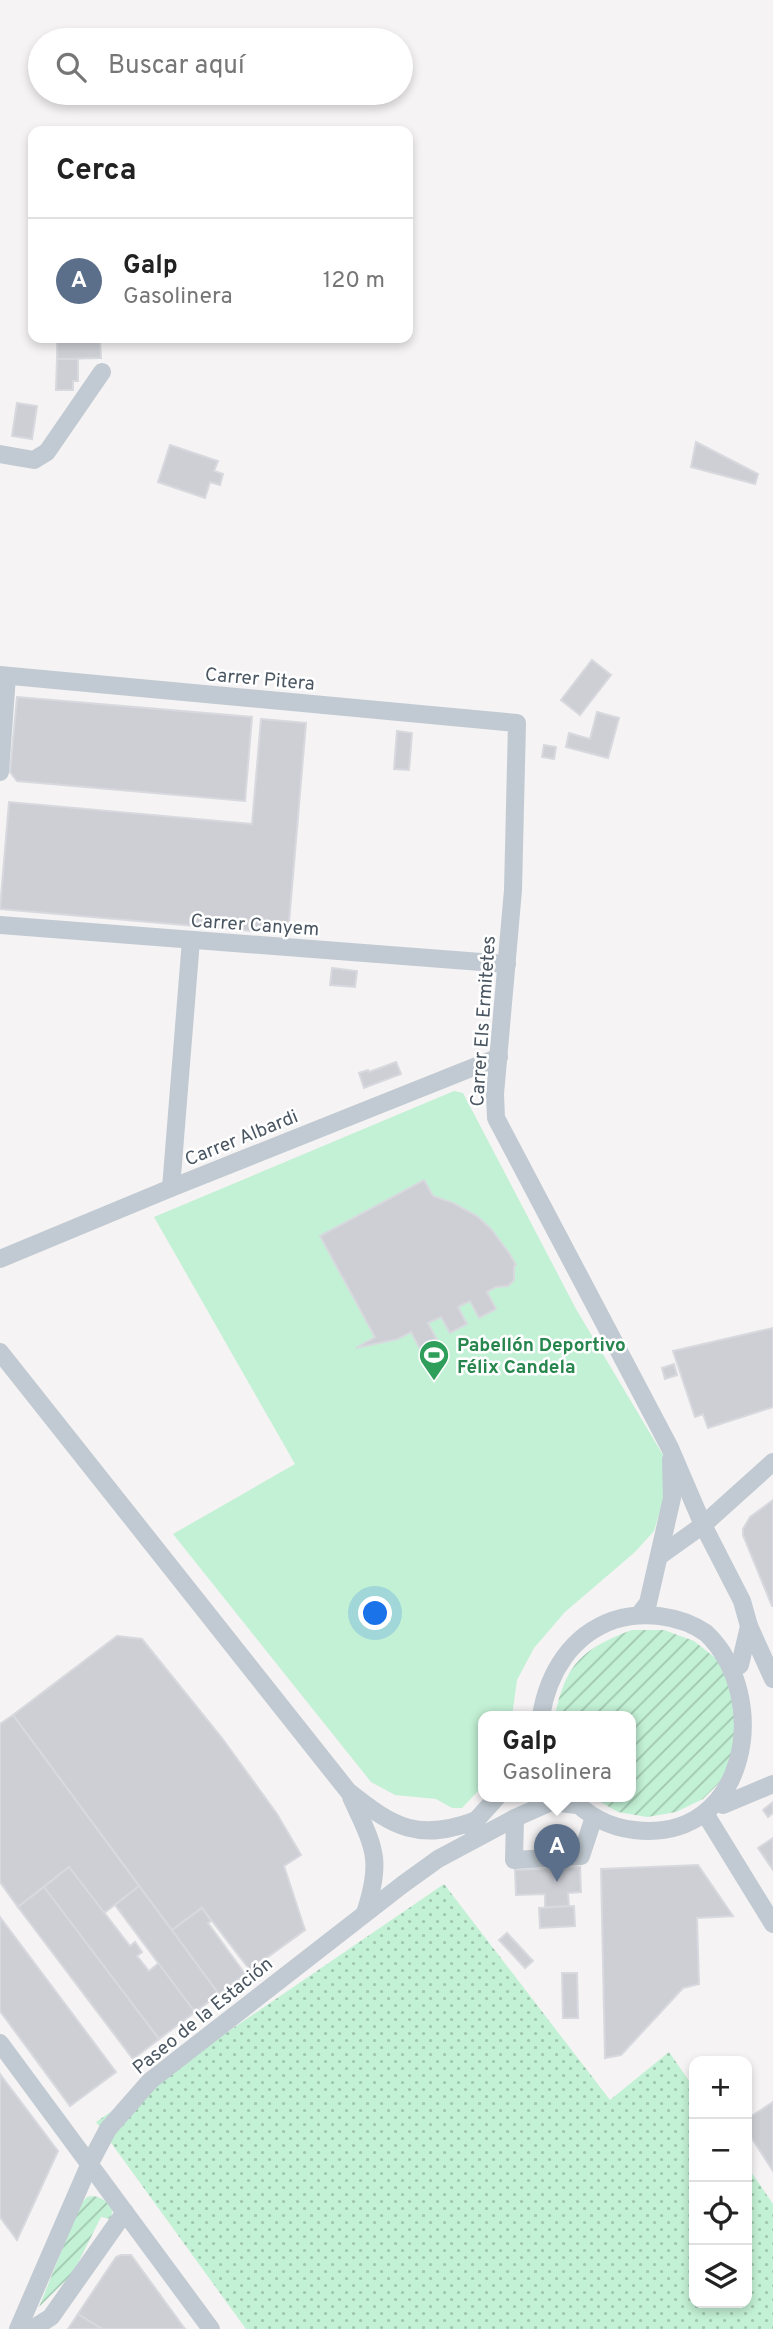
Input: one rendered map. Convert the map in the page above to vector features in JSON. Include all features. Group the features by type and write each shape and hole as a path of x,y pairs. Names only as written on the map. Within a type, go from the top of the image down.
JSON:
{"street":[{"path":"0,454 34,460 47,452 102,372"},
{"path":"0,772 4,676"},
{"name":"Carrer Pitera","path":"4,676 517,723"},
{"name":"Carrer Els Ermitetes","path":"517,723 513,890 495,1094 496,1118 670,1448 703,1525 742,1601 748,1626 740,1665"},
{"name":"Carrer Canyem","path":"0,925 507,964"},
{"path":"171,1188 191,940"},
{"name":"Carrer Albardi","path":"0,1259 499,1057"},
{"path":"0,1352 348,1791 398,1826 442,1830 477,1820"},
{"name":"Carrer Els Ermitetes","path":"639,1615 648,1603 672,1498 670,1448"},
{"path":"661,1555 703,1525 773,1462"},
{"path":"542,1711 545,1692 555,1669 570,1648 591,1632 614,1620 639,1615 669,1617 696,1626 721,1643 740,1665 751,1687 756,1712 754,1747 740,1780 711,1811"},
{"path":"748,1626 773,1679"},
{"path":"574,1802 594,1817 621,1828 650,1832 679,1827 773,1784"},
{"path":"348,1791 372,1842 376,1867 374,1886 365,1914"},
{"name":"Paseo de la Estación","path":"438,1859 493,1802"},
{"name":"Paseo de la Estación","path":"18,2329 90,2163 108,2129 150,2081 438,1859 551,1802"},
{"path":"711,1811 773,1924"},
{"path":"515,1818 514,1860 581,1856 594,1817"},
{"path":"376,1867 391,1882 401,1885"},
{"path":"0,2043 211,2329"},
{"path":"32,2329 51,2317 125,2212"}],"green space":[{"name":"Pabellón Deportivo Félix Candela","path":"454,1091 463,1093 576,1309 663,1455 663,1501 654,1531 635,1552 565,1612 534,1648 517,1680 513,1711 478,1711 478,1791 462,1808 452,1808 436,1799 395,1795 371,1782 173,1534 295,1464 154,1217"},
{"path":"632,1630 664,1630 694,1641 719,1661 742,1720 724,1778 703,1799 676,1812 647,1817 618,1812 600,1802 636,1802 636,1711 556,1711 564,1683 579,1660 589,1651"},
{"path":"444,1884 610,2100 669,2052 689,2081 689,2308 752,2308 752,2173 773,2204 773,2329 246,2329 96,2122"},
{"path":"87,2197 104,2200 111,2207 113,2210 110,2219 101,2217 73,2273 39,2307 80,2205"}],"building":[{"path":"57,343 100,343 101,358 57,359"},
{"path":"57,359 78,359 78,381 73,381 73,390 56,390"},
{"path":"17,403 37,406 32,439 12,436"},
{"path":"696,442 758,474 755,484 691,467"},
{"path":"170,445 218,461 214,471 223,474 220,485 210,482 205,498 158,482"},
{"path":"592,660 611,675 580,715 561,700"},
{"path":"17,697 252,717 245,801 17,781 10,772"},
{"path":"597,712 619,718 608,758 566,747 569,733 590,739"},
{"path":"261,719 306,723 288,934 0,909 9,802 252,824"},
{"path":"397,731 412,733 409,770 394,769"},
{"path":"544,745 556,747 554,759 542,757"},
{"path":"332,968 357,971 355,987 330,985"},
{"path":"396,1062 401,1074 364,1088 359,1073"},
{"path":"424,1180 433,1196 477,1216 491,1229 516,1265 514,1280 508,1286 496,1287 487,1292 496,1309 479,1318 470,1301 458,1307 467,1324 450,1333 441,1317 428,1323 437,1340 420,1349 411,1332 398,1339 356,1348 375,1337 320,1236"},
{"path":"773,1328 773,1407 708,1428 703,1414 695,1417 673,1351"},
{"path":"674,1364 677,1375 665,1379 662,1368"},
{"path":"773,1500 772,1606 743,1535 743,1529 750,1517"},
{"path":"117,1636 142,1639 222,1738 277,1814 301,1855 284,1866 305,1930 250,1970 202,1908 172,1930 13,1715"},
{"path":"13,1715 139,1886 104,1913 69,1867 18,1907 0,1882 0,1724"},
{"path":"773,1802 773,1813 768,1817 763,1810"},
{"path":"773,1838 773,1870 758,1848"},
{"path":"698,1865 733,1916 697,1918 699,1984 683,1988 621,2055 605,2058 601,1869"},
{"path":"69,1867 130,1946 135,1942 142,1952 137,1956 149,1971 159,1963 195,2012 159,2039 44,1887"},
{"path":"580,1867 581,1892 568,1893 569,1906 545,1907 545,1894 516,1895 515,1870"},
{"path":"139,1886 219,1994 195,2012 115,1905"},
{"path":"44,1887 159,2039 133,2059 18,1907"},
{"path":"574,1906 575,1926 540,1928 539,1908"},
{"path":"202,1908 211,1921 208,1923 245,1974 219,1994 172,1930"},
{"path":"0,1917 116,2072 70,2106 0,2011"},
{"path":"507,1933 533,1961 525,1968 499,1940"},
{"path":"562,1973 577,1973 578,2018 563,2018"},
{"path":"0,2074 58,2151 17,2240 0,2217"},
{"path":"773,2102 773,2171 752,2139 752,2116"},
{"path":"131,2255 185,2329 102,2329 78,2314 116,2257"},
{"path":"78,2314 102,2329 68,2329"}],"place":[{"name":"Pabellón Deportivo Félix Candela","path":"434,1382"},
{"name":"Galp","path":"557,1882"}]}
